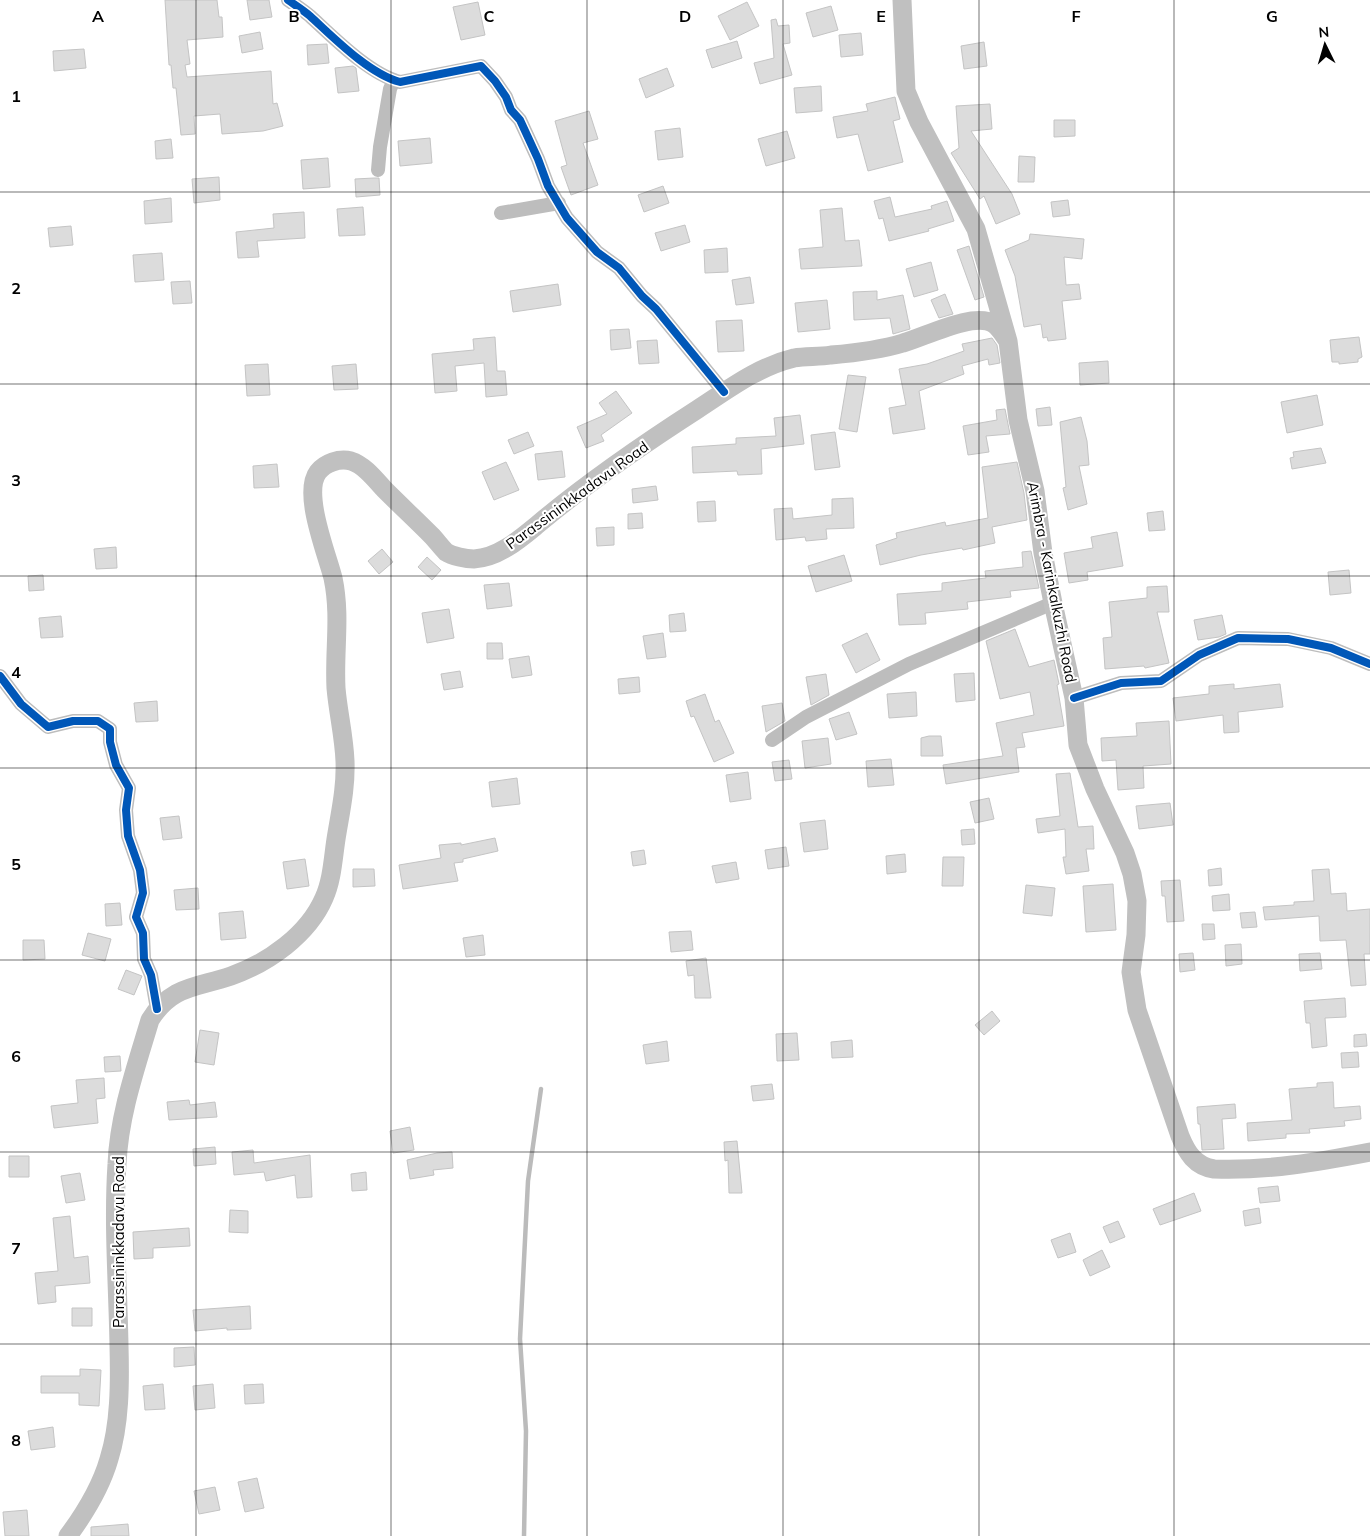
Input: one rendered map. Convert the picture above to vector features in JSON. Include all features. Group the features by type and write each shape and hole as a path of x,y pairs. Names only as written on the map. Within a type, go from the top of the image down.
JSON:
{"main road":[{"name":"Arimbra - Karinkalkuzhi Road","path":"902,0 906,91 919,122 976,229 1008,342 1018,420 1034,491 1053,603 1074,698 1078,745 1095,789 1125,853 1132,874 1137,901 1136,935 1131,972 1137,1010 1180,1136 1195,1162 1204,1167 1225,1169 1272,1168 1370,1152"},
{"name":"Parassininkkadavu Road","path":"68,1536 88,1507 101,1481 110,1459 115,1436 120,1375 116,1214 118,1142 127,1101 150,1020 157,1009 184,989 234,975 268,958 296,937 310,921 324,898 330,875 344,791 345,760 336,691 337,602 313,499 315,477 320,469 328,463 339,460 358,464 448,554 474,559 498,553 519,539 589,483 756,371 796,358 832,355 906,343 969,322 981,321 995,325 1008,342"}],"street":[{"path":"288,0 309,15 329,35 375,71 394,80 400,82 481,66 495,81 520,120 548,186 567,218 597,252 620,268 724,392"},
{"path":"378,170 390,90 394,80"},
{"path":"501,212 559,203"},
{"path":"772,740 806,718 909,664 1053,603"},
{"path":"1074,698 1121,683 1160,681 1199,655 1238,638 1288,639 1331,648 1370,664"},
{"path":"0,676 21,704 48,727 73,721 98,721 110,729 110,742 116,765 129,788 126,810 128,836 140,870 143,893 136,917 143,933 144,959 151,975 157,1009"}],"building":[{"path":"165,0 217,0 219,17 222,17 223,37 187,40 190,64 185,65 187,77 271,71 273,104 277,103 283,126 263,131 222,134 220,114 194,116 195,134 181,135 176,88 173,88 171,65 169,65"},
{"path":"247,0 269,0 272,17 250,20"},
{"path":"478,2 485,35 461,40 453,7"},
{"path":"747,2 759,26 730,40 718,16"},
{"path":"831,6 838,30 813,37 806,13"},
{"path":"776,19 778,26 789,25 790,43 783,44 792,75 760,84 754,63 774,58 771,20"},
{"path":"260,32 263,49 242,53 239,36"},
{"path":"861,33 863,55 841,57 839,35"},
{"path":"737,41 742,58 712,68 706,50"},
{"path":"984,42 987,66 964,69 961,46"},
{"path":"327,44 329,63 308,65 307,45"},
{"path":"84,49 86,68 54,71 53,51"},
{"path":"353,66 356,68 359,91 338,93 335,68"},
{"path":"667,68 674,86 646,98 639,79"},
{"path":"821,86 822,111 796,113 794,88"},
{"path":"895,97 900,119 893,121 903,162 868,171 858,134 837,138 833,117 868,111 866,104"},
{"path":"990,104 992,129 971,131 1012,194 1020,214 996,224 984,196 980,199 951,153 959,148 956,106"},
{"path":"589,111 598,139 583,143 598,185 571,195 561,167 567,165 555,121"},
{"path":"1054,120 1075,120 1075,136 1054,137"},
{"path":"680,128 683,157 658,160 655,131"},
{"path":"787,131 795,158 766,166 758,139"},
{"path":"430,138 432,163 400,166 398,141"},
{"path":"171,139 173,158 156,159 155,141"},
{"path":"1019,156 1035,157 1034,182 1018,182"},
{"path":"328,158 330,187 303,189 301,160"},
{"path":"219,177 220,200 194,203 192,179"},
{"path":"379,178 380,195 356,197 355,179"},
{"path":"663,186 669,203 644,212 638,195"},
{"path":"890,197 895,217 932,209 931,206 947,201 954,221 928,229 929,231 889,241 883,218 879,219 874,201"},
{"path":"171,198 172,222 145,224 144,201"},
{"path":"1068,200 1070,215 1053,217 1051,202"},
{"path":"363,207 365,235 339,236 337,209"},
{"path":"842,208 845,241 859,240 862,266 801,269 799,249 823,247 820,210"},
{"path":"304,212 305,238 257,241 259,257 238,258 236,232 274,228 273,214"},
{"path":"685,225 690,242 661,251 655,233"},
{"path":"71,226 73,245 50,247 48,228"},
{"path":"1030,234 1084,239 1082,259 1064,257 1066,285 1079,284 1081,299 1062,301 1066,339 1048,341 1047,337 1043,338 1041,324 1024,327 1015,276 1005,250 1029,240"},
{"path":"969,246 984,297 975,300 957,250"},
{"path":"727,248 728,272 705,273 704,250"},
{"path":"162,253 164,280 135,282 133,255"},
{"path":"931,262 938,290 914,297 906,269"},
{"path":"750,277 754,303 736,305 732,280"},
{"path":"190,281 192,303 173,304 171,282"},
{"path":"558,284 561,305 513,312 510,291"},
{"path":"877,291 877,300 903,295 910,329 893,334 890,318 854,320 853,292"},
{"path":"945,294 953,314 939,318 931,300"},
{"path":"827,300 830,329 798,332 795,303"},
{"path":"742,320 744,351 718,352 716,321"},
{"path":"629,329 631,348 611,350 610,330"},
{"path":"495,337 497,371 505,371 507,395 486,397 484,363 455,366 457,391 435,393 432,354 474,350 473,339"},
{"path":"1359,337 1362,357 1358,359 1358,362 1339,364 1339,362 1332,362 1330,340"},
{"path":"992,338 997,345 1000,363 989,365 988,359 962,366 964,374 919,391 925,429 893,434 889,408 906,405 899,369 927,364 964,351 962,344"},
{"path":"657,340 659,363 639,364 637,341"},
{"path":"1108,361 1109,383 1080,385 1079,363"},
{"path":"268,364 270,395 247,396 245,365"},
{"path":"356,364 358,389 334,390 332,366"},
{"path":"848,375 866,377 857,432 839,429"},
{"path":"616,391 632,413 601,435 604,441 586,448 577,427 607,414 599,403"},
{"path":"1317,395 1323,425 1287,433 1281,402"},
{"path":"1050,407 1052,425 1038,426 1036,409"},
{"path":"1005,409 1010,434 986,436 989,452 968,455 963,426 997,420 996,410"},
{"path":"800,415 804,444 761,449 762,474 738,475 737,471 693,473 692,447 736,444 736,438 776,436 774,418"},
{"path":"1081,417 1087,441 1089,465 1079,466 1087,504 1068,510 1063,488 1066,487 1060,422"},
{"path":"528,432 534,446 514,454 508,440"},
{"path":"835,432 840,467 815,470 811,435"},
{"path":"1321,448 1326,463 1292,469 1290,458 1294,457 1293,452"},
{"path":"562,451 565,477 538,480 535,454"},
{"path":"506,462 519,490 494,500 482,472"},
{"path":"1017,462 1024,493 1027,520 992,527 995,543 963,550 962,548 921,555 880,565 876,545 897,538 896,533 945,522 946,526 988,518 982,467"},
{"path":"277,464 279,487 254,488 253,466"},
{"path":"656,486 658,500 633,503 632,489"},
{"path":"853,498 854,528 826,529 827,539 806,541 805,537 776,540 774,509 792,508 793,519 832,515 832,499"},
{"path":"715,501 716,521 698,522 697,502"},
{"path":"1163,511 1165,530 1149,531 1147,513"},
{"path":"642,513 643,528 628,529 628,514"},
{"path":"614,527 614,545 597,546 596,528"},
{"path":"1117,532 1123,566 1087,572 1088,580 1069,583 1064,553 1093,548 1091,537"},
{"path":"116,547 117,568 96,569 94,549"},
{"path":"382,549 393,562 379,574 368,561"},
{"path":"1031,551 1039,588 1010,591 1011,597 967,602 968,609 925,613 926,624 899,625 897,594 942,591 942,583 986,578 985,571 1023,567 1022,552"},
{"path":"844,555 852,581 816,592 808,566"},
{"path":"427,557 441,570 432,580 418,567"},
{"path":"1349,570 1351,593 1330,595 1328,572"},
{"path":"43,575 44,590 29,591 28,576"},
{"path":"509,583 512,606 487,609 484,585"},
{"path":"1167,586 1169,612 1157,612 1169,663 1145,668 1144,666 1105,669 1103,638 1112,637 1109,602 1147,598 1147,587"},
{"path":"449,609 454,638 427,643 422,613"},
{"path":"684,613 686,631 670,632 669,615"},
{"path":"1222,615 1226,634 1198,640 1194,620"},
{"path":"61,616 63,637 41,638 39,618"},
{"path":"1015,629 1029,667 1054,660 1064,726 1022,733 1025,747 1016,748 1019,772 946,784 943,765 1003,756 996,723 1034,715 1030,692 1000,699 986,641"},
{"path":"663,633 666,657 647,659 643,636"},
{"path":"867,633 880,660 856,673 842,645"},
{"path":"487,643 502,643 503,659 487,659"},
{"path":"529,656 532,675 512,678 509,659"},
{"path":"460,671 463,687 444,690 441,674"},
{"path":"974,673 975,700 956,702 954,674"},
{"path":"826,674 829,695 811,705 806,677"},
{"path":"639,677 640,692 619,694 618,679"},
{"path":"1234,684 1234,689 1280,684 1283,707 1238,712 1239,732 1224,733 1223,715 1176,721 1173,698 1209,694 1209,686"},
{"path":"916,692 917,716 889,718 887,694"},
{"path":"705,694 715,722 719,720 734,753 714,762 694,716 691,717 686,701"},
{"path":"157,701 158,721 136,722 134,703"},
{"path":"782,703 785,721 766,732 762,706"},
{"path":"849,712 857,734 836,740 829,719"},
{"path":"1169,721 1171,764 1143,766 1144,788 1118,790 1116,760 1102,761 1101,738 1137,736 1136,723"},
{"path":"941,736 943,756 921,756 921,738"},
{"path":"828,738 831,764 805,768 802,741"},
{"path":"891,759 894,785 868,787 866,761"},
{"path":"789,760 792,779 775,781 772,762"},
{"path":"748,772 751,799 730,802 726,775"},
{"path":"1070,773 1078,827 1093,826 1094,849 1086,849 1089,871 1066,874 1063,857 1066,857 1065,829 1038,833 1036,819 1060,816 1056,774"},
{"path":"517,778 520,804 492,807 489,782"},
{"path":"989,798 994,819 975,823 970,802"},
{"path":"1170,803 1173,825 1139,829 1136,806"},
{"path":"179,816 182,838 163,840 160,818"},
{"path":"825,820 828,849 804,852 800,823"},
{"path":"974,829 975,844 962,845 961,830"},
{"path":"495,838 498,851 454,863 458,881 403,889 399,865 441,858 439,845 461,843 461,845"},
{"path":"786,847 789,866 768,869 765,850"},
{"path":"644,850 646,864 633,866 631,852"},
{"path":"905,854 906,872 887,874 886,856"},
{"path":"943,857 964,857 963,886 942,886"},
{"path":"305,859 309,886 287,889 283,862"},
{"path":"736,862 739,879 716,883 712,866"},
{"path":"1221,868 1222,885 1209,886 1208,870"},
{"path":"353,869 374,869 375,886 353,887"},
{"path":"1329,869 1331,894 1346,893 1347,911 1370,909 1370,954 1364,954 1366,985 1351,986 1346,940 1320,941 1319,916 1265,920 1263,907 1294,905 1294,902 1314,901 1312,870"},
{"path":"1180,880 1184,921 1167,922 1165,896 1162,896 1161,881"},
{"path":"1113,884 1116,930 1086,932 1083,886"},
{"path":"1026,885 1055,888 1052,916 1023,913"},
{"path":"198,888 199,909 176,910 174,890"},
{"path":"1229,894 1230,910 1213,911 1212,896"},
{"path":"120,903 122,925 106,926 105,904"},
{"path":"243,911 246,938 221,940 219,913"},
{"path":"1255,912 1257,927 1242,928 1240,913"},
{"path":"1202,924 1214,924 1215,939 1203,940"},
{"path":"691,931 693,950 671,952 669,932"},
{"path":"88,933 111,939 105,961 82,955"},
{"path":"483,935 485,955 466,957 463,938"},
{"path":"23,940 44,940 45,959 23,960"},
{"path":"1241,944 1242,964 1226,966 1225,945"},
{"path":"1193,953 1195,970 1180,972 1179,954"},
{"path":"1320,953 1322,969 1300,971 1299,954"},
{"path":"706,958 711,998 695,998 694,975 688,976 686,961"},
{"path":"126,970 142,976 134,995 118,989"},
{"path":"1345,998 1346,1017 1325,1018 1327,1046 1312,1048 1310,1023 1306,1023 1304,1001"},
{"path":"992,1011 1000,1021 984,1035 975,1025"},
{"path":"200,1030 219,1033 214,1065 195,1062"},
{"path":"797,1033 799,1060 777,1061 776,1034"},
{"path":"1366,1034 1367,1046 1354,1047 1354,1035"},
{"path":"852,1040 853,1057 832,1058 831,1042"},
{"path":"667,1041 669,1061 646,1064 643,1045"},
{"path":"1358,1052 1359,1067 1342,1068 1341,1053"},
{"path":"120,1056 121,1071 105,1072 104,1057"},
{"path":"104,1078 105,1098 96,1099 98,1123 54,1128 51,1106 78,1103 76,1080"},
{"path":"1333,1082 1334,1108 1360,1106 1361,1119 1344,1121 1345,1126 1309,1129 1310,1133 1286,1134 1286,1138 1248,1141 1247,1123 1292,1120 1289,1089 1317,1087 1317,1083"},
{"path":"772,1084 774,1099 753,1101 751,1086"},
{"path":"189,1100 190,1105 215,1102 217,1117 169,1120 167,1102"},
{"path":"1235,1104 1236,1118 1222,1119 1224,1149 1202,1150 1197,1107"},
{"path":"410,1127 414,1150 393,1153 390,1131"},
{"path":"737,1141 742,1193 729,1193 728,1160 725,1161 724,1142"},
{"path":"215,1147 216,1164 194,1166 193,1149"},
{"path":"253,1150 254,1163 310,1155 312,1197 297,1198 295,1175 266,1181 264,1172 234,1175 232,1152"},
{"path":"452,1152 453,1168 433,1170 434,1175 410,1179 407,1160 437,1153"},
{"path":"9,1156 29,1156 29,1177 9,1177"},
{"path":"366,1172 367,1190 352,1191 351,1174"},
{"path":"80,1173 85,1200 66,1203 61,1176"},
{"path":"1278,1186 1280,1201 1260,1203 1258,1188"},
{"path":"1194,1193 1201,1211 1160,1225 1153,1209"},
{"path":"1259,1208 1261,1223 1245,1226 1243,1211"},
{"path":"230,1210 248,1211 248,1233 229,1232"},
{"path":"70,1216 74,1258 88,1256 90,1283 55,1286 56,1302 38,1304 35,1273 58,1271 53,1218"},
{"path":"1118,1221 1125,1237 1110,1243 1103,1227"},
{"path":"189,1228 190,1246 153,1248 153,1258 134,1259 133,1232"},
{"path":"1070,1233 1076,1252 1058,1258 1051,1240"},
{"path":"1102,1250 1110,1267 1090,1276 1083,1260"},
{"path":"250,1306 251,1329 227,1330 227,1328 195,1331 193,1310"},
{"path":"72,1308 92,1308 92,1326 72,1326"},
{"path":"194,1347 195,1365 174,1367 174,1348"},
{"path":"80,1369 101,1370 99,1406 79,1405 79,1393 41,1393 41,1376 80,1376"},
{"path":"163,1384 165,1409 145,1410 143,1386"},
{"path":"213,1384 215,1408 195,1410 193,1386"},
{"path":"263,1384 264,1403 245,1404 244,1385"},
{"path":"53,1427 55,1447 31,1450 28,1431"},
{"path":"257,1478 264,1508 245,1512 238,1482"},
{"path":"215,1487 220,1510 199,1514 194,1491"},
{"path":"27,1510 29,1536 5,1536 3,1512"},
{"path":"128,1524 129,1536 91,1536 91,1527"}],"waterway":[{"path":"524,1536 526,1431 520,1339 528,1181 541,1089"}],"cycle path":[{"path":"288,0 310,16 364,63 388,78 400,82 481,66 495,81 506,97 511,110 520,120 548,186 567,218 597,252 619,268 642,296 656,309 724,392"},
{"path":"1074,698 1121,683 1161,681 1199,655 1238,638 1288,639 1331,648 1370,664"},
{"path":"0,676 21,704 48,727 73,721 98,721 110,729 110,742 116,765 129,788 126,810 128,836 140,870 143,893 136,917 143,933 144,959 151,975 157,1009"}]}
